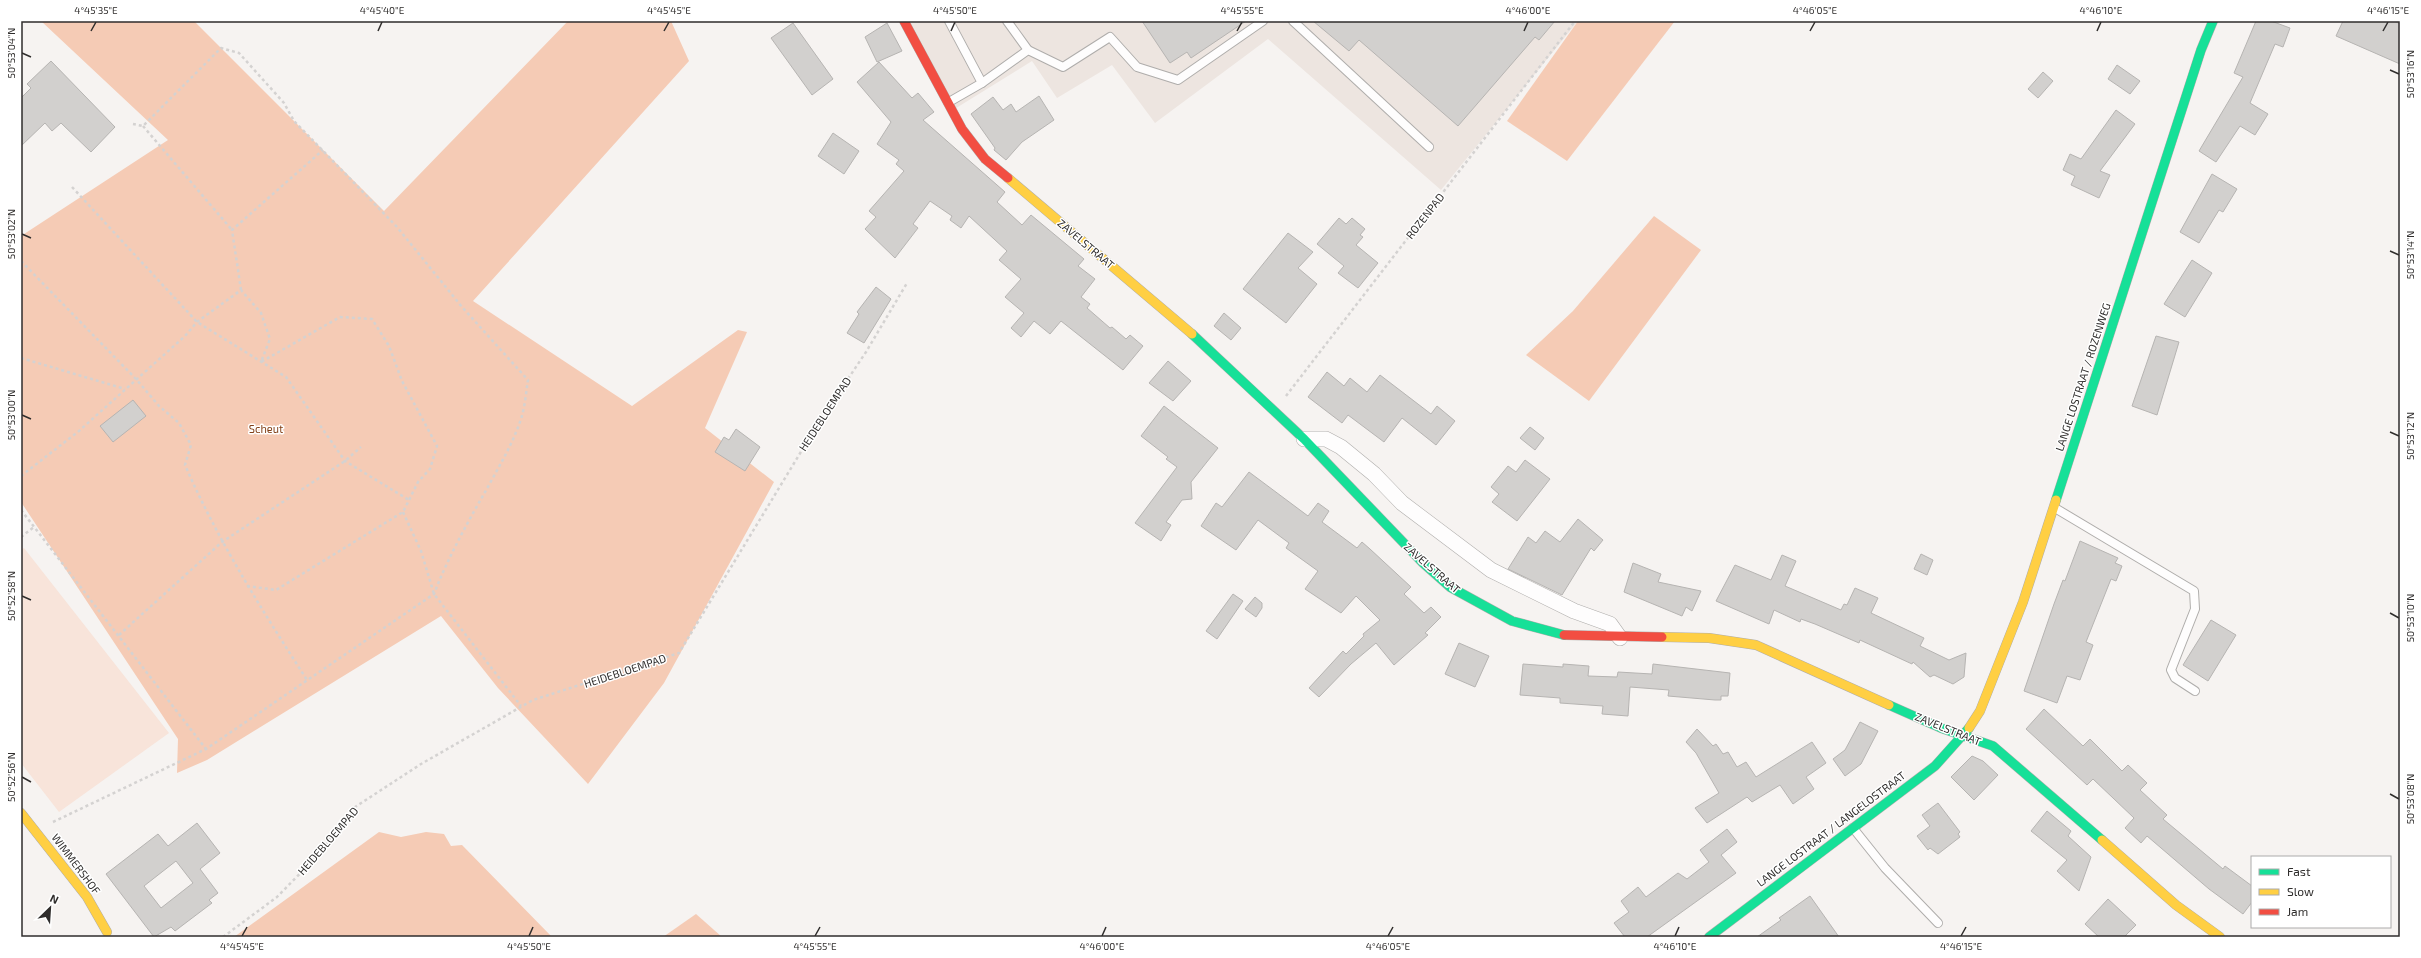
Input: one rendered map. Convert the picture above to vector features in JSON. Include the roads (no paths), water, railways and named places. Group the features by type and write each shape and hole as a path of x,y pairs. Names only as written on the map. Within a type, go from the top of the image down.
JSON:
{"street":[{"name":"ZAVELSTRAAT","path":"904,21 976,149 985,159 1212,352 1275,410 1423,562 1450,587 1470,600 1512,621 1535,629 1561,635 1620,638 1709,638 1756,645 1964,736 1993,746 2176,905 2220,937"},
{"name":"LANGE LOSTRAAT / ROZENWEG","path":"1964,736 1980,711 2023,602 2201,50 2213,21"},
{"path":"1304,439 1326,439 1341,447 1374,474 1402,503 1491,570 1574,611 1610,624 1620,638"},
{"name":"LANGE LOSTRAAT / LANGELOSTRAAT","path":"1709,937 1935,766 1964,736"},
{"name":"WIMMERSHOF","path":"21,812 87,897 107,932"}],"lane":[{"path":"949,21 982,83"},
{"path":"1007,21 1028,50 1063,67 1110,37 1137,67 1178,80 1263,21"},
{"path":"1293,21 1429,147"},
{"path":"949,102 982,83 1028,50"},
{"path":"2053,507 2194,591 2196,599 2195,609 2171,670 2175,678 2195,691"},
{"path":"1852,828 1885,868 1938,923"}],"park label":[{"name":"Scheut","path":"266,429"}]}
